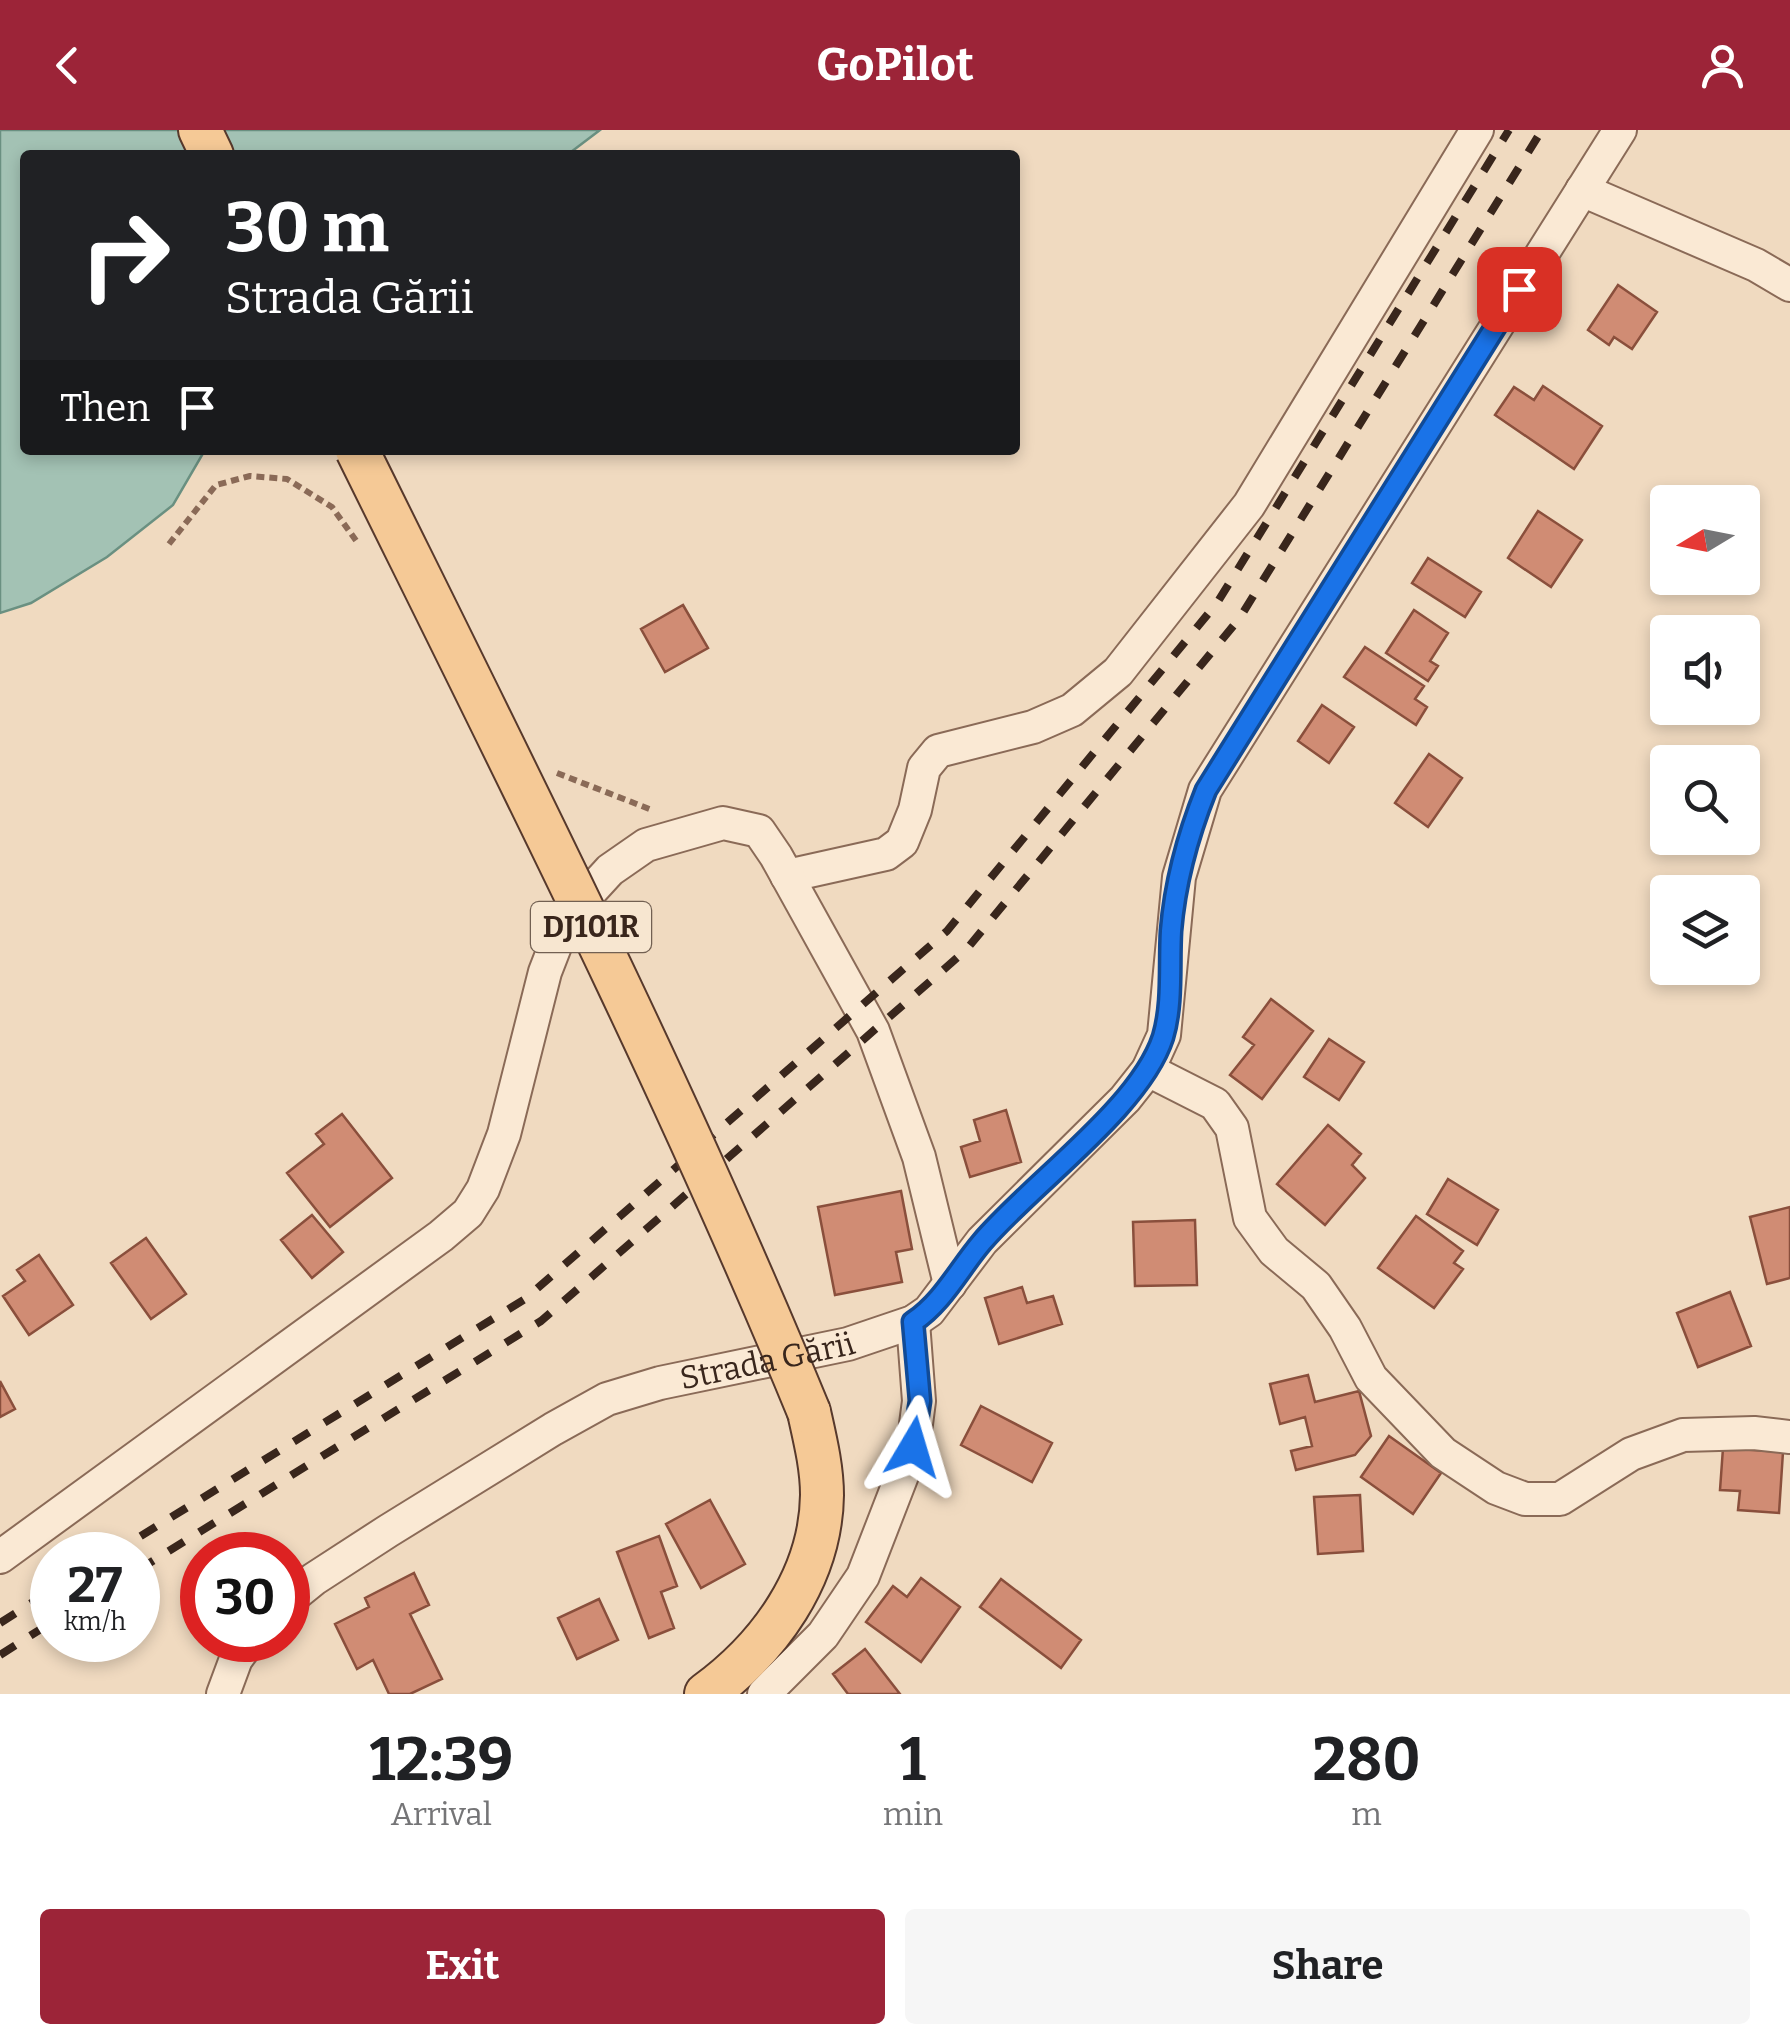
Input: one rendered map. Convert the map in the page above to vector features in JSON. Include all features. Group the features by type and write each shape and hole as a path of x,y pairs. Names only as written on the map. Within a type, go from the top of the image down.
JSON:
{"main road":[{"name":"DJ101R","path":"359,455 656,1062 747,1261 809,1412 822,1496 810,1559 781,1620 759,1649 706,1694"}],"street":[{"path":"787,876 886,854 902,842 915,810 924,768 938,751 1033,728 1072,710 1118,672 1249,504 1477,130"},
{"name":"Strada Gării","path":"310,1582 607,1399 660,1383 848,1344 913,1322 929,1311 982,1241 1125,1099 1148,1070 1164,1035 1179,877 1206,790 1620,130"},
{"path":"1582,190 1756,265 1790,285"},
{"path":"0,1558 468,1213 483,1189 504,1134 545,972 566,918 610,870 646,845 723,823 759,831 878,1044 920,1157 950,1284"},
{"path":"1148,1070 1215,1104 1232,1128 1250,1218 1274,1251 1316,1286 1345,1328 1371,1378 1443,1453 1496,1488 1524,1500 1560,1499 1631,1454 1682,1435 1754,1432 1790,1436"},
{"path":"764,1694 823,1635 862,1576 913,1447 920,1401 913,1322"},
{"path":"223,1694 235,1662"}],"shaded area":[{"path":"0,130 600,130 574,150 20,150 20,455 202,455 173,505 107,557 31,603 0,613"}],"building":[{"path":"1618,285 1657,312 1632,349 1614,337 1609,345 1588,330"},
{"path":"1543,386 1602,426 1574,469 1495,415 1514,387 1534,400"},
{"path":"1538,511 1582,540 1551,587 1508,558"},
{"path":"1428,558 1481,592 1465,617 1412,583"},
{"path":"683,605 708,648 665,672 641,629"},
{"path":"1414,610 1448,633 1430,661 1438,666 1428,681 1386,653"},
{"path":"1365,647 1424,686 1415,699 1427,707 1416,725 1344,677"},
{"path":"1322,705 1354,727 1329,763 1298,741"},
{"path":"1429,754 1462,778 1428,827 1395,803"},
{"path":"1271,999 1313,1031 1262,1099 1230,1075 1254,1045 1243,1037"},
{"path":"1329,1039 1364,1062 1339,1100 1304,1077"},
{"path":"1006,1110 1021,1162 970,1177 961,1147 980,1141 974,1120"},
{"path":"342,1114 392,1178 330,1227 287,1173 324,1144 316,1134"},
{"path":"1328,1125 1361,1154 1352,1165 1365,1178 1325,1225 1277,1184"},
{"path":"1448,1179 1498,1210 1477,1245 1427,1214"},
{"path":"901,1191 912,1249 896,1252 902,1282 835,1295 818,1207"},
{"path":"1790,1207 1790,1278 1767,1284 1750,1217"},
{"path":"312,1215 343,1252 312,1278 281,1240"},
{"path":"1416,1216 1463,1251 1454,1263 1463,1269 1434,1308 1378,1268"},
{"path":"1195,1220 1197,1285 1135,1286 1133,1222"},
{"path":"146,1238 186,1294 151,1319 111,1263"},
{"path":"39,1255 73,1305 29,1335 3,1296 25,1281 17,1270"},
{"path":"1022,1287 1027,1303 1053,1296 1062,1324 999,1344 985,1298"},
{"path":"1730,1292 1751,1346 1698,1367 1677,1313"},
{"path":"1308,1375 1315,1402 1359,1391 1371,1436 1355,1455 1296,1470 1291,1451 1312,1446 1305,1417 1280,1424 1270,1384"},
{"path":"0,1381 15,1409 0,1417"},
{"path":"981,1406 1052,1443 1032,1482 961,1445"},
{"path":"1389,1436 1441,1473 1413,1514 1361,1477"},
{"path":"1723,1448 1783,1452 1779,1513 1738,1510 1740,1491 1720,1490"},
{"path":"1360,1495 1363,1551 1318,1554 1314,1497"},
{"path":"710,1500 745,1564 701,1588 666,1524"},
{"path":"659,1536 677,1586 661,1592 674,1628 649,1638 617,1552"},
{"path":"414,1573 429,1605 410,1614 442,1679 410,1694 389,1694 373,1660 357,1669 335,1624 369,1607 365,1598"},
{"path":"921,1578 960,1607 921,1662 866,1622 893,1586 907,1597"},
{"path":"1001,1579 1081,1640 1061,1668 980,1607"},
{"path":"599,1599 618,1640 577,1659 558,1618"},
{"path":"865,1649 900,1694 848,1694 833,1674"}],"railway":[{"path":"147,1532 525,1299 947,931 1217,603 1509,130"},
{"path":"160,1556 541,1321 966,950 1239,619 1542,130"},
{"path":"0,1623 30,1604"},
{"path":"0,1655 30,1636"}],"route":[{"path":"913,1447 920,1401 913,1322 929,1311 982,1241 1125,1099 1148,1070 1164,1035 1179,877 1206,790 1519,289"}]}
